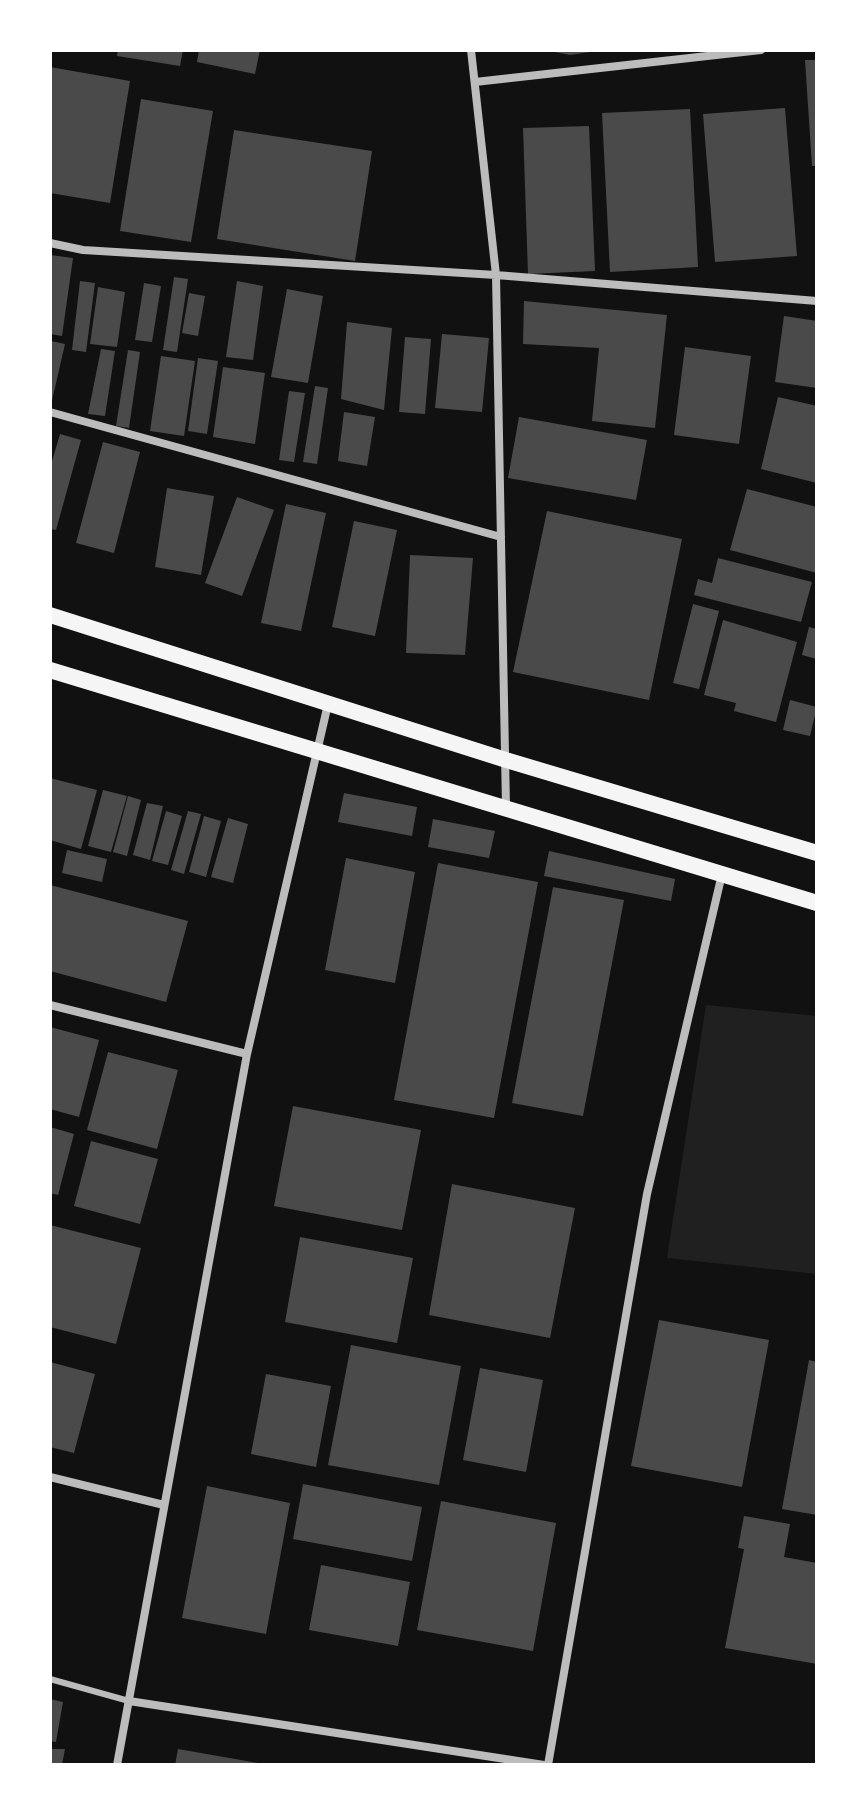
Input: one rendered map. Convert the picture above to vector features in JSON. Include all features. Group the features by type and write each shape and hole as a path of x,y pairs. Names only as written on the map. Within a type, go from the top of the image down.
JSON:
{"main road":[{"path":"50,615 506,760 817,853"},
{"path":"50,670 817,903"}],"street":[{"path":"471,50 496,275 506,807"},
{"path":"475,82 761,50"},
{"path":"50,243 83,250 496,275 817,301"},
{"path":"50,412 501,537"},
{"path":"117,1765 247,1054 320,750 328,704"},
{"path":"129,1701 546,1765 647,1194 722,874"},
{"path":"50,1005 247,1054"},
{"path":"50,1477 164,1505"}],"lane":[{"path":"50,1679 129,1701"}],"shaded area":[{"path":"706,1005 817,1016 817,1274 667,1258"}],"building":[{"path":"118,50 183,50 180,66 117,56"},
{"path":"199,50 260,50 255,74 197,62"},
{"path":"545,50 590,50 590,52 570,55"},
{"path":"805,60 817,60 817,166 812,166"},
{"path":"50,67 130,81 110,203 50,193"},
{"path":"141,99 213,111 191,242 120,231"},
{"path":"785,108 797,256 715,262 703,114"},
{"path":"690,109 698,267 610,272 602,113"},
{"path":"589,126 595,271 528,274 523,128"},
{"path":"234,130 372,151 355,261 217,239"},
{"path":"50,255 73,258 62,336 50,334"},
{"path":"174,277 188,279 177,352 163,350"},
{"path":"80,281 95,283 86,352 72,350"},
{"path":"237,281 263,286 253,360 226,357"},
{"path":"144,283 161,286 152,342 135,340"},
{"path":"98,287 125,292 117,347 90,344"},
{"path":"287,289 323,296 308,383 271,377"},
{"path":"189,293 205,296 198,336 182,333"},
{"path":"524,301 667,315 655,428 592,421 599,348 523,344"},
{"path":"784,316 817,321 817,388 775,382"},
{"path":"347,322 392,328 384,410 341,399"},
{"path":"442,334 489,338 482,412 435,408"},
{"path":"405,337 431,339 425,414 399,412"},
{"path":"51,341 65,344 51,405 50,404"},
{"path":"685,347 751,356 739,444 674,435"},
{"path":"101,349 115,351 105,416 88,414"},
{"path":"128,350 140,352 129,428 116,426"},
{"path":"161,356 195,361 184,436 150,431"},
{"path":"198,358 218,361 207,434 188,431"},
{"path":"223,367 265,373 255,444 213,437"},
{"path":"315,386 328,388 317,464 303,462"},
{"path":"289,391 305,393 294,462 279,460"},
{"path":"778,397 817,406 817,483 761,469"},
{"path":"344,412 375,417 367,466 338,461"},
{"path":"519,417 647,440 636,500 508,478"},
{"path":"60,434 81,440 56,530 50,529 50,468"},
{"path":"103,442 140,452 114,553 76,543"},
{"path":"167,488 214,496 201,575 155,567"},
{"path":"747,489 817,507 817,573 730,550"},
{"path":"237,497 274,510 242,596 205,583"},
{"path":"286,504 326,513 301,631 261,623"},
{"path":"547,511 682,539 649,700 513,672"},
{"path":"354,521 397,530 375,636 332,627"},
{"path":"410,555 473,558 465,655 406,653"},
{"path":"718,558 812,582 801,622 694,595 698,579 712,583"},
{"path":"693,604 719,611 699,689 673,683"},
{"path":"723,620 797,642 776,722 734,711 736,703 704,695"},
{"path":"809,627 817,629 817,659 802,655"},
{"path":"790,700 817,707 810,736 783,730"},
{"path":"50,778 97,790 81,849 50,840"},
{"path":"103,790 127,796 111,852 88,846"},
{"path":"344,793 417,807 412,836 338,822"},
{"path":"128,796 141,800 127,856 113,852"},
{"path":"147,803 163,806 150,860 133,855"},
{"path":"166,811 182,816 168,865 152,861"},
{"path":"188,811 201,814 184,874 171,870"},
{"path":"204,816 221,821 206,877 189,872"},
{"path":"228,818 248,824 233,883 211,877"},
{"path":"433,819 495,831 489,858 428,847"},
{"path":"67,850 107,859 102,882 62,873"},
{"path":"549,851 675,879 671,901 544,876"},
{"path":"346,858 415,872 395,983 325,970"},
{"path":"438,863 538,882 494,1118 394,1100"},
{"path":"50,885 188,921 166,1002 50,971"},
{"path":"553,887 624,900 583,1116 512,1103"},
{"path":"50,1027 99,1040 79,1117 50,1109"},
{"path":"108,1052 178,1070 157,1149 87,1130"},
{"path":"293,1106 421,1130 402,1230 274,1206"},
{"path":"50,1127 74,1134 58,1195 50,1193"},
{"path":"91,1141 158,1159 140,1224 74,1206"},
{"path":"452,1184 575,1208 550,1338 429,1315"},
{"path":"50,1225 141,1248 116,1344 50,1327"},
{"path":"300,1237 413,1258 397,1343 285,1322"},
{"path":"659,1320 769,1340 742,1487 631,1466"},
{"path":"351,1345 461,1366 439,1485 328,1465"},
{"path":"809,1360 817,1362 817,1515 782,1509"},
{"path":"50,1362 95,1374 74,1453 50,1447"},
{"path":"480,1368 543,1380 526,1472 463,1460"},
{"path":"266,1374 331,1386 316,1467 251,1454"},
{"path":"303,1484 422,1507 412,1561 293,1539"},
{"path":"207,1486 290,1503 266,1634 182,1618"},
{"path":"441,1501 556,1523 533,1651 417,1630"},
{"path":"744,1516 790,1524 784,1557 817,1563 817,1664 725,1648 744,1549 738,1548"},
{"path":"321,1565 410,1582 398,1646 309,1630"},
{"path":"50,1699 63,1702 56,1742 50,1741"},
{"path":"50,1749 65,1749 62,1765 50,1765"},
{"path":"178,1749 258,1763 175,1765"}]}
